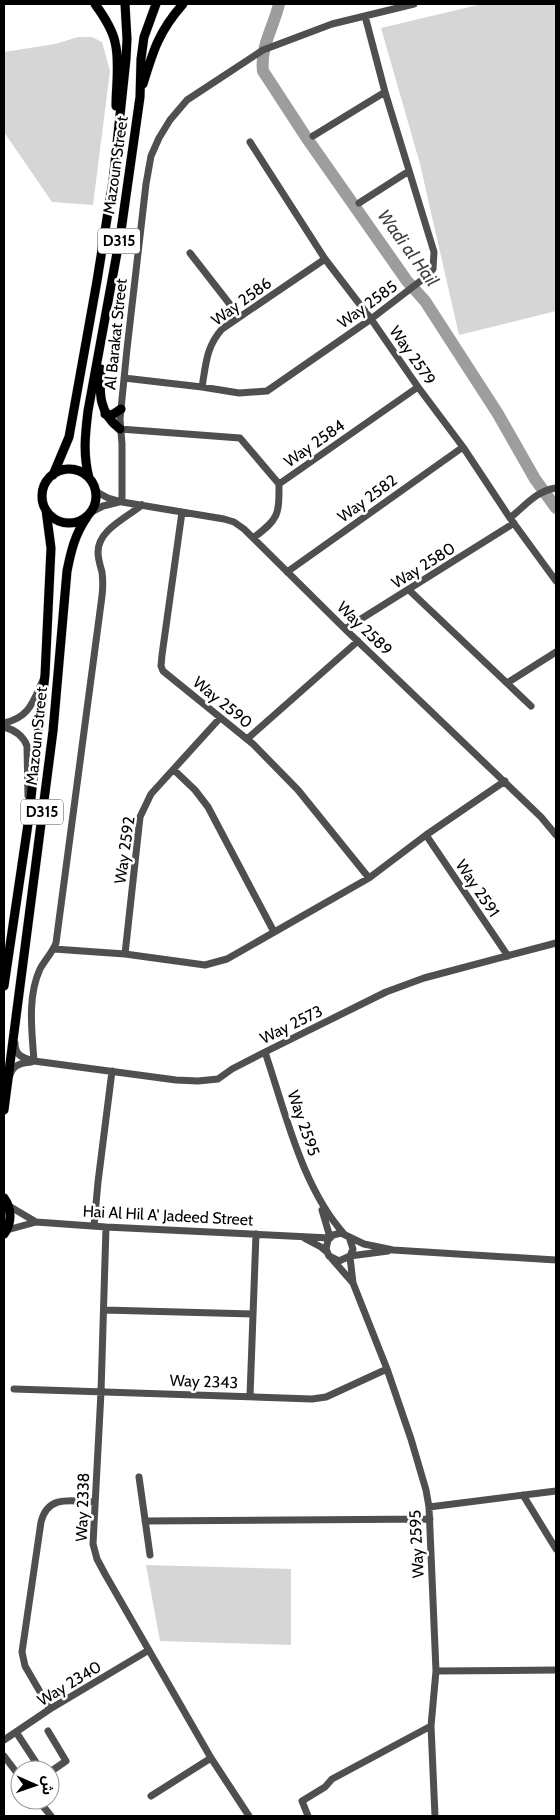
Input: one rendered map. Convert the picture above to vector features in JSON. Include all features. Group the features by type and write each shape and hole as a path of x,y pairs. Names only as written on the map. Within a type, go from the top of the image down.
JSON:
{"main road":[{"path":"95,4 107,22 115,42 117,53 116,110 118,130"},
{"name":"Mazoun Street","path":"53,475 67,444 72,423 113,181 127,40 125,4"},
{"name":"Mazoun Street","path":"89,478 85,460 84,440 88,411 121,231 140,96 144,37 156,4"},
{"path":"140,96 154,49 164,27 183,4"},
{"path":"104,328 100,384 102,404 105,414 120,429"},
{"path":"105,414 112,415 121,409"},
{"path":"53,475 68,470 76,470 89,478"},
{"name":"D315","path":"46,510 43,495 44,488 53,475"},
{"name":"D315","path":"89,478 96,490 95,506 89,515"},
{"path":"46,510 52,517 61,522 68,523 79,522 89,515"},
{"name":"Mazoun Street","path":"4,986 28,824 45,675 50,548 46,510"},
{"name":"Mazoun Street","path":"4,1110 53,731 67,571 71,549 78,531 89,515"},
{"path":"5,1200 11,1214 10,1222 5,1232"}],"street":[{"name":"Al Barakat Street","path":"122,502 120,429 124,378 146,184 151,156 159,138 170,120 188,100 263,50 332,24 414,4"},
{"name":"Way 2585","path":"124,378 202,386 239,393 267,391 371,319 427,276 432,269 434,252 385,92 365,16"},
{"path":"313,136 385,92"},
{"name":"Way 2579","path":"250,142 326,259 463,446 512,520 556,580"},
{"path":"359,203 409,172"},
{"path":"190,253 239,316"},
{"name":"Way 2586","path":"202,386 208,350 213,339 222,329 326,259"},
{"name":"Way 2584","path":"253,538 276,517 279,508 279,484 418,387"},
{"path":"120,429 240,438 279,484"},
{"name":"Way 2582","path":"287,572 463,446"},
{"name":"Way 2580","path":"346,629 409,590 512,520 530,499 543,491 556,488"},
{"name":"Way 2589","path":"96,490 108,498 122,502 212,516 234,522 244,529 505,781 556,835"},
{"name":"Way 2589","path":"89,515 109,504 122,502"},
{"path":"34,1062 32,1016 36,983 40,970 54,950 102,596 103,578 98,552 99,542 104,533 142,505"},
{"name":"Way 2590","path":"182,512 161,666 167,675 247,739 298,790 369,878"},
{"path":"409,590 531,706"},
{"path":"247,739 358,641"},
{"path":"507,683 556,652"},
{"path":"4,725 18,719 30,708 45,675"},
{"name":"Way 2592","path":"125,954 140,817 151,794 220,718"},
{"path":"4,725 19,733 27,746 28,824"},
{"path":"174,770 195,790 208,807 274,932"},
{"path":"54,950 125,954 205,965 226,959 369,878 426,835 505,781"},
{"name":"Way 2591","path":"426,835 508,956"},
{"name":"Way 2573","path":"34,1062 198,1081 218,1079 232,1069 386,992 424,978 556,943"},
{"path":"15,1026 15,1050 21,1058 34,1062"},
{"name":"Way 2595","path":"266,1052 300,1154 320,1202 330,1237"},
{"path":"7,1084 12,1069 24,1063 34,1062"},
{"path":"94,1226 112,1071"},
{"name":"Hai Al Hil A' Jadeed Street","path":"5,1200 36,1222"},
{"name":"Way 2595","path":"320,1202 330,1218 347,1236"},
{"name":"Hai Al Hil A' Jadeed Street","path":"5,1232 36,1222 330,1237"},
{"path":"312,1236 324,1230 326,1222"},
{"name":"Way 2338","path":"106,1227 101,1392 93,1544 97,1559 149,1650 211,1758 249,1816"},
{"path":"250,1396 256,1234"},
{"path":"347,1236 353,1244 352,1253 343,1261 332,1259 326,1252 326,1243 330,1237 337,1234 347,1236 364,1244 393,1250 556,1260"},
{"name":"Hai Al Hil A' Jadeed Street","path":"299,1236 310,1240 326,1252"},
{"path":"350,1256 393,1250"},
{"path":"352,1269 356,1260 365,1255"},
{"name":"Way 2595","path":"350,1256 353,1283 387,1369 411,1439 429,1507 436,1671 431,1726 435,1816"},
{"name":"Way 2595","path":"332,1259 353,1283"},
{"path":"104,1310 253,1314"},
{"name":"Way 2343","path":"14,1389 312,1399 326,1397 387,1369"},
{"path":"139,1476 150,1555"},
{"path":"429,1507 556,1490"},
{"path":"523,1495 556,1549"},
{"path":"50,1710 25,1666 22,1652 40,1522 46,1509 56,1502 63,1500 95,1502"},
{"path":"145,1521 430,1519"},
{"name":"Way 2340","path":"4,1740 149,1650"},
{"path":"436,1671 556,1670"},
{"path":"308,1816 302,1801 325,1787 332,1779 431,1726"},
{"path":"48,1731 66,1761 60,1765"},
{"path":"16,1732 34,1760"},
{"path":"151,1796 211,1758"}],"shaded area":[{"path":"482,4 556,4 556,311 459,335 420,164 381,28"},
{"path":"78,37 92,37 102,42 110,71 93,205 52,202 4,132 4,52 55,44"},
{"path":"146,1565 291,1569 291,1645 160,1641"}],"waterway":[{"name":"Wadi al Hail","path":"279,4 265,45 263,71 306,137 407,281 425,301 498,414 535,479 556,508"}]}
